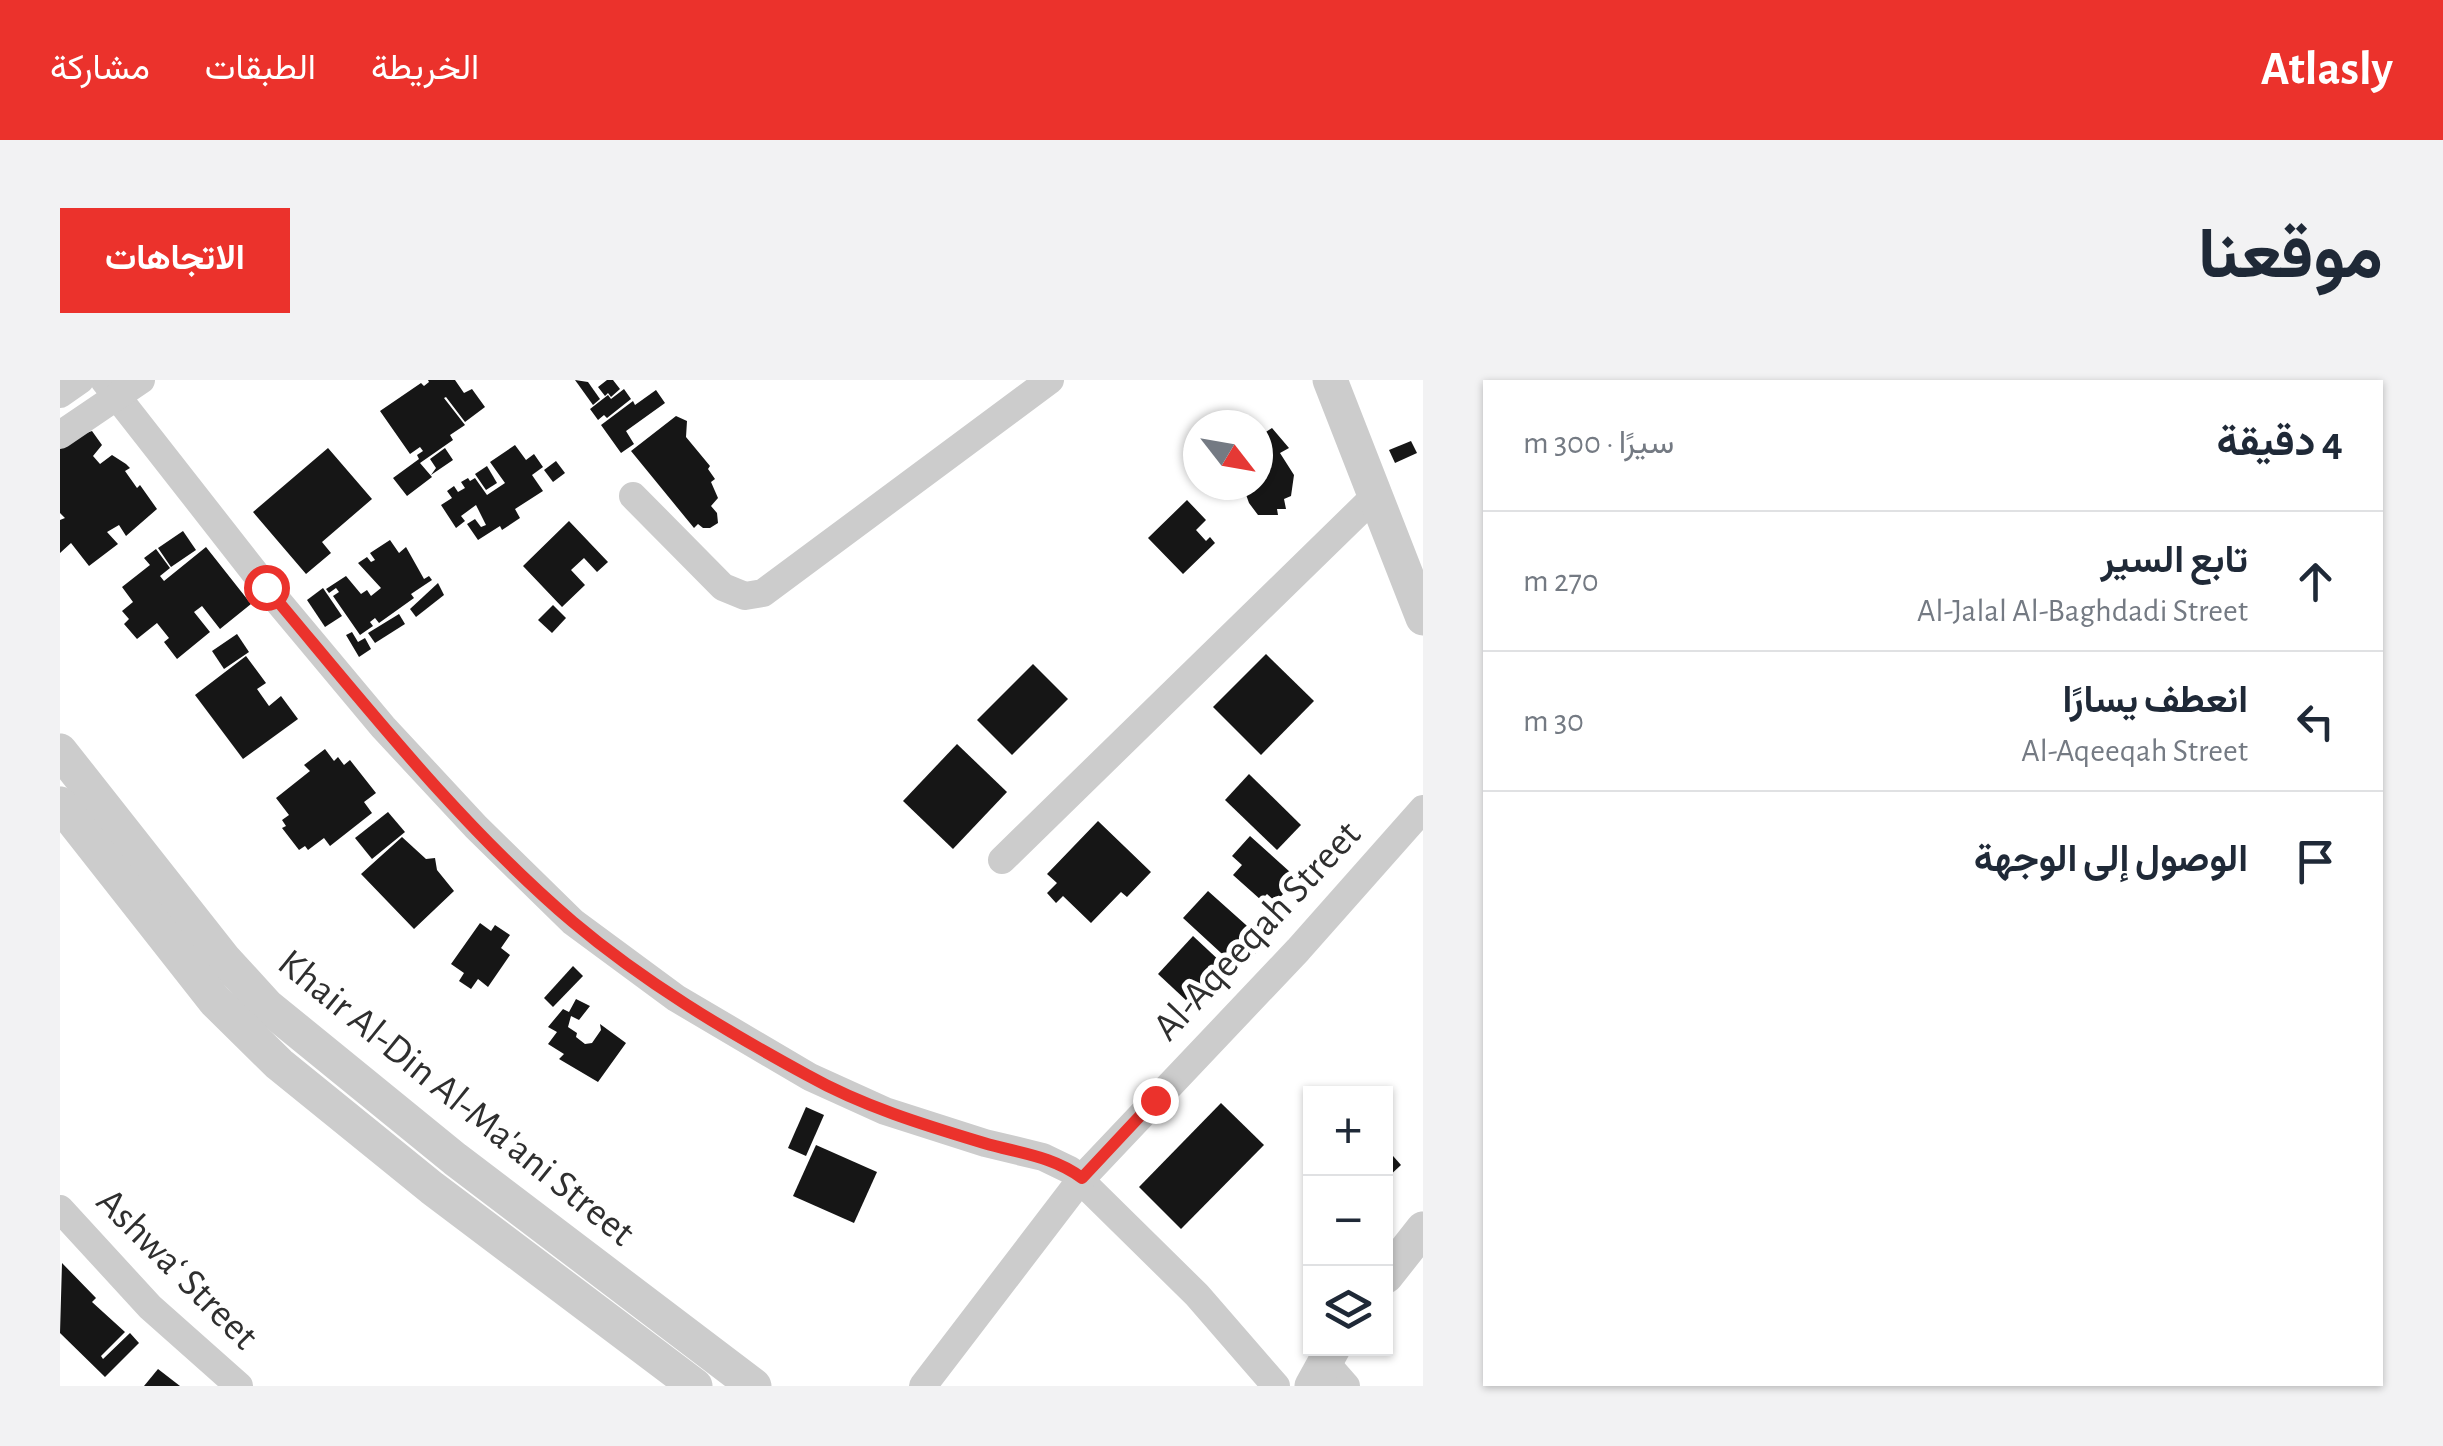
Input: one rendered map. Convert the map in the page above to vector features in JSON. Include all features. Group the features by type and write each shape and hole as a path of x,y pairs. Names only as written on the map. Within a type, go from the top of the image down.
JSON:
{"street":[{"path":"60,394 80,380"},
{"path":"60,435 110,388 141,380"},
{"path":"633,496 723,587 745,596 763,593 1050,380"},
{"path":"1330,380 1423,618"},
{"path":"110,388 266,587 384,727 476,828 573,922 676,998 810,1077 886,1111 1043,1157 1082,1178 1197,1295 1276,1386"},
{"path":"1002,860 1376,496"},
{"name":"Khair Al-Din Al-Ma'ani Street","path":"60,751 224,960 267,1006 455,1159 754,1386"},
{"name":"Khair Al-Din Al-Ma'ani Street","path":"60,804 216,1001 279,1064 432,1188 696,1386"},
{"name":"Al-Aqeeqah Street","path":"923,1386 1082,1178 1298,950 1423,809"},
{"name":"Ashwa‘ Street","path":"60,1209 150,1307 238,1386"},
{"path":"1393,1267 1423,1229"}],"building":[{"path":"428,380 455,380 464,393 472,389 485,407 465,422 444,398 465,425 450,435 453,440 420,463 432,477 407,496 393,478 419,459 417,455 423,451 420,447 410,454 380,411"},
{"path":"575,380 588,382 600,399 593,405"},
{"path":"613,380 620,389 611,397 598,387"},
{"path":"624,389 631,399 607,418 604,415 598,420 590,409"},
{"path":"656,390 665,403 626,431 634,444 621,453 601,425 633,401 635,405"},
{"path":"676,416 687,421 686,437 710,466 715,479 711,482 718,498 711,506 718,523 710,528 698,524 694,528 631,451"},
{"path":"1273,429 1289,448 1280,453 1294,475 1291,496 1284,499 1286,509 1277,509 1278,515 1258,515 1248,500 1273,500"},
{"path":"92,431 102,445 93,456 100,464 112,455 126,464 130,468 125,471 157,509 126,536 119,525 107,532 118,544 89,566 71,543 60,553 60,520 65,518 60,513 60,442"},
{"path":"1411,441 1417,453 1395,463 1389,450"},
{"path":"515,445 526,460 534,454 543,467 532,475 543,491 515,509 520,518 478,540 467,524 475,519 481,527 486,525 476,505 461,516 465,521 456,528 441,505 452,498 447,491 454,486 458,492 465,488 461,482 468,478 475,478 487,495 505,483 490,462"},
{"path":"328,448 372,499 322,542 331,553 306,574 253,512"},
{"path":"445,448 453,460 431,475 436,468 430,459"},
{"path":"556,461 565,473 553,482 544,470"},
{"path":"487,466 497,483 486,490 475,474"},
{"path":"1187,500 1206,520 1196,530 1206,541 1210,537 1215,543 1183,574 1148,538"},
{"path":"569,521 608,562 597,572 584,558 571,570 585,585 562,607 523,566"},
{"path":"183,531 196,550 171,567 158,548"},
{"path":"390,540 399,553 406,547 424,579 429,576 432,580 379,623 375,618 370,622 373,626 360,635 333,596 339,592 336,588 329,593 326,589 346,576 361,594 367,590 371,596 381,588 358,563 367,557 371,562 375,560 370,553"},
{"path":"206,547 251,604 220,629 202,606 194,612 210,632 177,659 164,642 169,638 157,623 137,639 124,624 129,619 122,611 133,602 122,587 150,565 144,558 156,549 170,568 160,576 164,581"},
{"path":"438,583 444,595 416,617 410,609"},
{"path":"323,588 342,616 325,627 307,600"},
{"path":"553,605 566,618 552,633 538,620"},
{"path":"399,614 405,624 375,643 368,633"},
{"path":"352,632 358,642 365,638 371,649 359,657 346,635"},
{"path":"237,634 249,652 224,669 212,651"},
{"path":"1266,654 1314,701 1261,755 1213,707"},
{"path":"246,656 266,683 257,689 269,706 281,696 298,719 243,759 195,695"},
{"path":"1033,664 1068,699 1012,755 977,720"},
{"path":"957,744 1007,792 953,849 903,801"},
{"path":"325,749 334,761 338,757 344,765 350,760 376,793 364,802 372,813 330,846 324,838 308,850 305,846 299,850 282,828 286,826 282,820 289,815 276,798 310,771 304,765"},
{"path":"1249,774 1301,825 1277,850 1225,800"},
{"path":"388,812 405,832 372,859 355,838"},
{"path":"1098,821 1151,872 1127,897 1121,892 1091,923 1063,896 1056,903 1047,893 1057,883 1047,874"},
{"path":"1250,836 1290,872 1283,879 1290,886 1276,902 1267,894 1261,900 1233,875 1242,865 1232,856"},
{"path":"402,837 426,859 435,858 437,870 454,891 414,929 361,874"},
{"path":"1208,891 1255,933 1249,940 1259,949 1250,960 1243,953 1233,964 1183,918"},
{"path":"480,923 491,931 495,925 510,935 501,948 510,955 488,987 478,979 471,989 459,981 464,973 451,964"},
{"path":"1193,936 1223,964 1188,1002 1158,974"},
{"path":"573,966 583,976 553,1007 544,998"},
{"path":"576,999 590,1006 579,1020 571,1016 568,1027 577,1033 576,1037 585,1044 592,1043 601,1030 600,1024 626,1043 598,1082 559,1059 564,1054 548,1044 557,1032 548,1027 563,1009 569,1012"},
{"path":"1221,1103 1264,1145 1181,1229 1139,1187"},
{"path":"806,1107 824,1115 806,1156 788,1148"},
{"path":"816,1145 877,1172 854,1223 793,1196"},
{"path":"1393,1156 1401,1165 1393,1172"},
{"path":"62,1263 96,1298 92,1302 125,1332 101,1356 103,1359 130,1333 139,1343 105,1377 60,1333"},
{"path":"158,1369 180,1386 144,1386"}],"route":[{"path":"266,587 384,727 476,828 573,922 676,998 810,1077 886,1111 1043,1157 1082,1178 1155,1100"}]}
